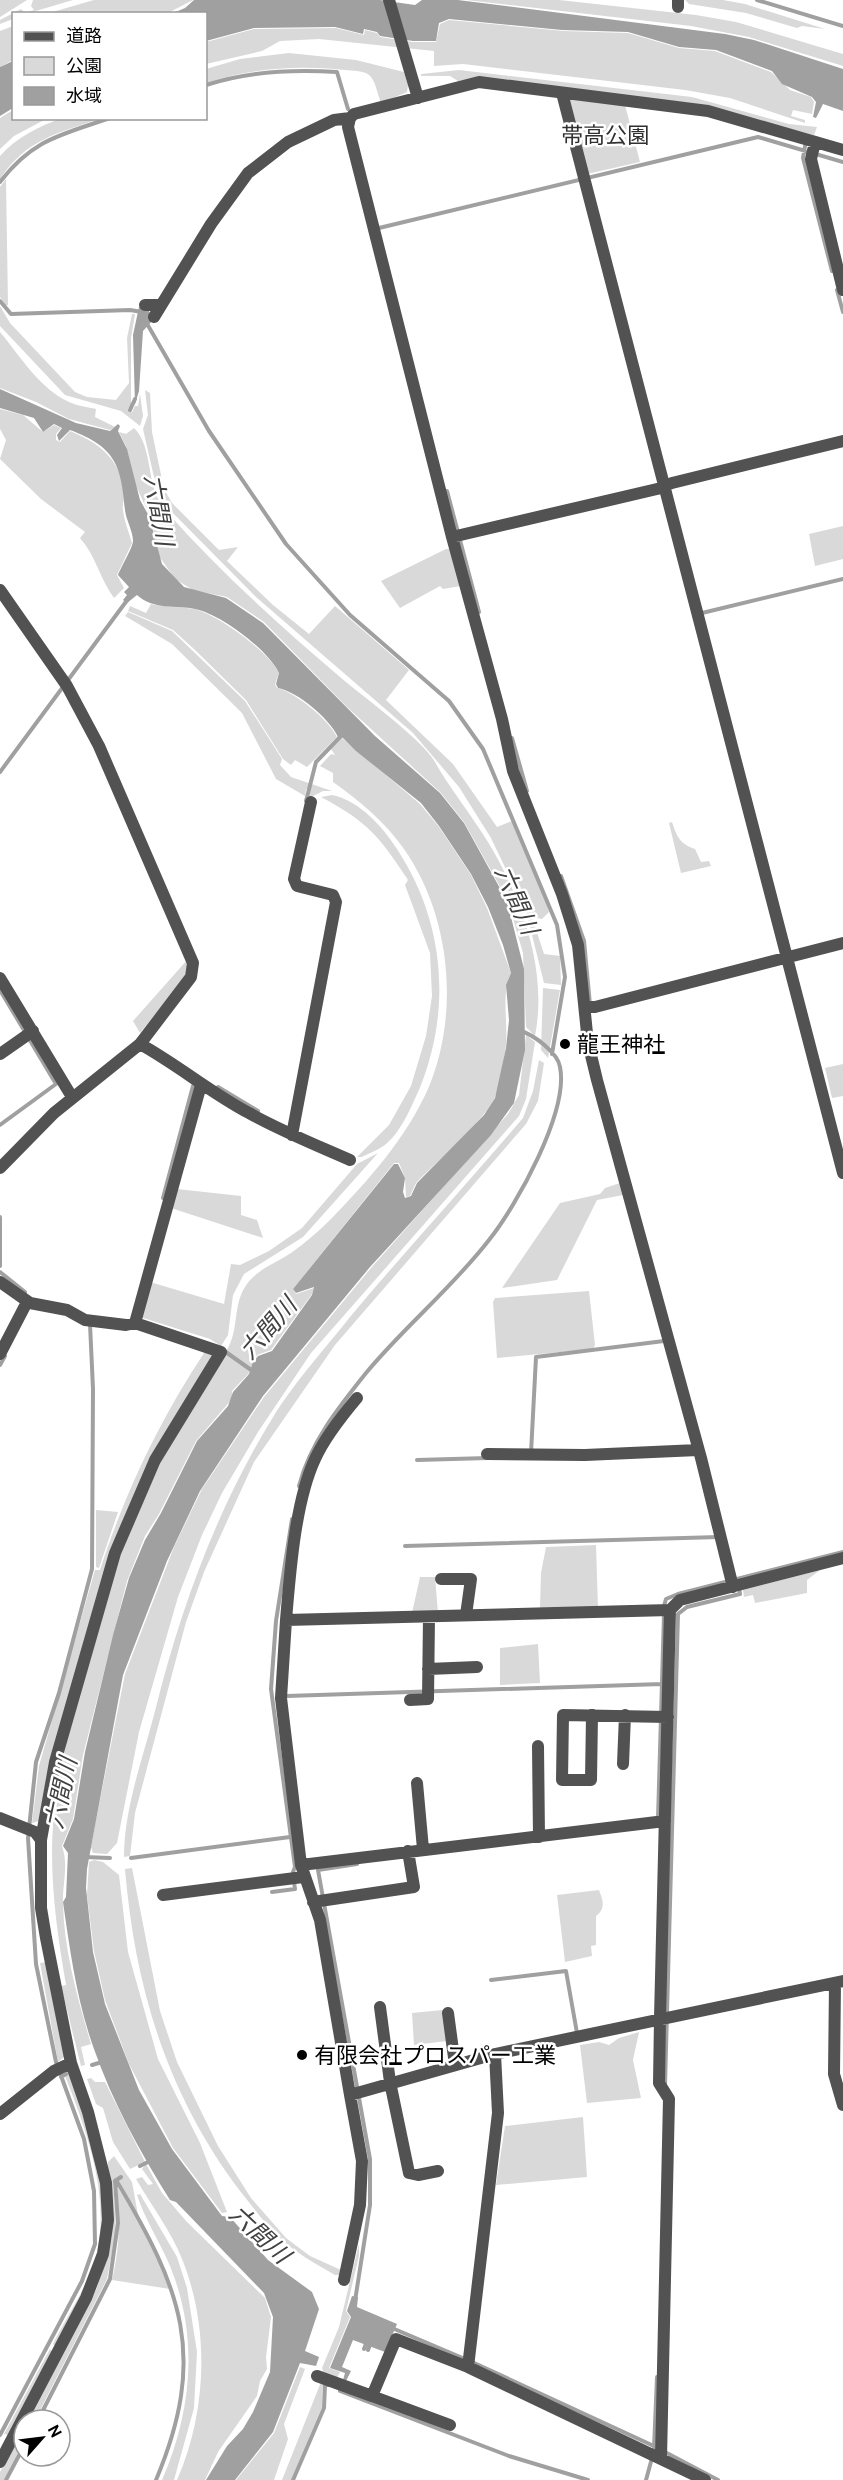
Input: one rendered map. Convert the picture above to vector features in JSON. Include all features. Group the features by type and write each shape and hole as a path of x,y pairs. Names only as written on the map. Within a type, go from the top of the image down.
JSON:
{"street":[{"path":"389,0 418,98"},
{"path":"735,1583 619,1168 588,1043 590,1007 572,921 516,779 457,535 348,127 350,118 354,114 479,82 708,111 813,149 843,150"},
{"path":"562,93 664,486 837,1128 843,1173"},
{"path":"145,305 157,311 211,224 248,173 267,156 298,136 334,120 350,118"},
{"path":"813,149 843,290"},
{"path":"457,535 843,441"},
{"path":"0,590 5,608 65,684 110,769 193,963 191,977 140,1044 72,1097 0,1168"},
{"path":"292,1135 336,902 333,894 297,886 294,879 311,802"},
{"path":"590,1007 843,943"},
{"path":"0,978 29,1034 72,1097"},
{"path":"0,1054 29,1034"},
{"path":"140,1044 249,1113 292,1135 350,1160"},
{"path":"136,1320 198,1082"},
{"path":"0,1282 31,1303 67,1310 85,1320 126,1325 136,1320 221,1352 155,1460 115,1552 33,1834 62,2067 88,2112 106,2183 108,2220 103,2254 86,2298 4,2441 0,2462"},
{"path":"0,1354 31,1303"},
{"path":"344,2280 360,2205 362,2162 356,2093 320,1920 320,1901 302,1871 281,1698 291,1568 302,1503 314,1461 327,1438 357,1398"},
{"path":"487,1454 532,1455 698,1450"},
{"path":"286,1620 666,1610 680,1600 735,1583 843,1558"},
{"path":"441,1579 471,1579 466,1615"},
{"path":"661,2453 669,2099 659,2083 665,2017 660,1821 666,1610"},
{"path":"411,1700 428,1699 429,1617"},
{"path":"428,1669 477,1667"},
{"path":"592,1715 591,1780 562,1780 563,1715 592,1715 625,1715 663,1716"},
{"path":"623,1764 625,1715"},
{"path":"538,1746 539,1837"},
{"path":"417,1783 423,1849"},
{"path":"0,1818 33,1834"},
{"path":"164,1895 408,1855 423,1849 660,1821"},
{"path":"320,1901 414,1887 408,1855"},
{"path":"356,2093 495,2054 665,2017 837,1985 834,2074 843,2105"},
{"path":"380,2007 390,2082 410,2173 418,2175 438,2171"},
{"path":"448,2013 455,2065"},
{"path":"468,2362 498,2113 495,2054"},
{"path":"0,2114 62,2067"},
{"path":"372,2396 396,2339 468,2362 661,2453 705,2480"},
{"path":"317,2376 450,2425"}],"green space":[{"path":"0,0 27,0 0,17"},
{"path":"33,0 73,0 28,12 34,10 31,6"},
{"path":"94,0 193,0 170,12 52,12"},
{"path":"466,0 559,0 696,15 736,22 843,54 843,66 749,37 691,26"},
{"path":"685,0 723,0 745,4 825,29 802,26 797,28 746,13 689,4"},
{"path":"12,14 12,19 0,24 0,20"},
{"path":"449,20 564,31 628,33 679,48 715,51 771,72 790,90 811,97 814,102 812,114 793,110 791,116 805,120 805,123 730,98 685,90 463,64 434,66 434,51 319,39 280,41 262,51 207,64 207,42 254,29 336,28 364,35 365,30 377,33 380,37 413,42 436,42 440,24"},
{"path":"12,26 12,61 0,67 0,31"},
{"path":"289,53 356,60 404,72 408,85 407,92 381,103 371,77 366,73 327,69 274,69 240,74 207,83 207,69 240,59"},
{"path":"459,70 692,97 789,124 817,127 814,135 690,103 477,78 458,81 450,76 421,76 421,74"},
{"name":"帯高公園","path":"568,99 625,105 640,162 587,174"},
{"path":"12,111 12,120 44,120 14,136 0,149 0,118"},
{"path":"57,120 96,120 56,134 32,147 20,155 0,179 0,156 13,143"},
{"path":"6,179 8,305 6,306 0,297 0,187"},
{"path":"0,306 10,323 75,392 87,397 116,400 129,383 127,338 132,314 135,314 131,338 131,405 128,409 132,412 135,406 138,406 140,394 143,416 140,426 121,411 65,395 0,326"},
{"path":"0,332 31,371 49,389 72,403 96,409 95,417 115,427 110,430 69,419 36,402 0,388"},
{"path":"145,390 150,393 152,432 164,489 172,503 219,550 238,547 227,561 273,605 309,634 335,606 409,670 386,700 453,764 497,827 512,821 549,912 542,919 537,918 530,911 544,954 560,956 561,985 544,983 526,911 491,838 459,787 413,733 256,597 168,508 154,477 143,429 148,415"},
{"path":"0,409 23,415 43,432 54,425 61,428 56,434 56,440 60,442 70,431 81,436 100,448 114,463 122,483 124,514 132,543 117,575 124,588 114,598 80,538 85,532 41,499 0,459 6,440 0,429"},
{"path":"134,428 144,446 159,502 166,511 228,576 272,617 418,742 435,762 482,832 512,887 529,936 538,986 535,1036 526,1027 523,953 508,901 464,822 441,793 347,707 264,622 227,597 193,590 175,579 159,556 150,516 136,486 126,446 119,432 126,434"},
{"path":"843,526 843,559 815,566 809,534"},
{"path":"450,549 461,586 443,589 440,586 400,608 381,581"},
{"path":"151,604 204,612 241,635 273,664 279,673 275,684 277,688 293,695 311,708 327,723 337,737 307,767 295,760 291,765 283,759 246,700 194,649 173,630 128,611 130,606 146,613"},
{"path":"128,612 172,631 245,701 282,759 280,765 291,777 332,791 323,791 309,798 310,791 306,789 305,796 276,779 242,713 172,644 125,616"},
{"path":"342,738 420,804 439,827 471,875 487,908 511,973 506,990 506,1045 502,1072 494,1099 488,1109 416,1183 410,1196 406,1197 405,1178 399,1163 394,1163 293,1289 296,1294 314,1288 271,1350 257,1355 249,1373 232,1391 232,1399 196,1441 159,1514 145,1536 127,1581 83,1755 73,1819 62,1846 65,1861 63,1904 66,1940 91,2044 81,2047 85,2065 81,2066 61,1986 66,1985 53,1884 52,1835 58,1783 54,1782 113,1577 134,1514 193,1401 228,1348 234,1332 241,1294 249,1281 260,1271 307,1241 359,1190 409,1125 428,1089 438,1060 447,998 446,966 441,935 432,904 420,875 389,830 362,804 333,782 333,773 320,766 331,754 335,755 331,749"},
{"path":"332,795 361,809 397,849 413,877 425,906 434,936 438,967 439,998 436,1029 419,1090 405,1119 391,1139 380,1148 362,1157 357,1157 389,1125 411,1086 426,1036 432,996 430,953 405,885 408,880 371,831 350,814 321,797"},
{"path":"672,822 680,839 695,849 701,862 709,861 711,866 681,873 669,823"},
{"path":"188,959 188,974 140,1033 133,1021"},
{"path":"543,988 560,990 548,1058 541,1050"},
{"path":"526,1035 535,1042 526,1099 519,1116 311,1353 258,1432 222,1493 202,1535 178,1597 139,1732 117,1843 107,1854 93,1853 91,1847 125,1674 174,1547 202,1489 264,1397 371,1268 508,1114 519,1095"},
{"path":"539,1060 544,1063 538,1101 526,1124 335,1345 254,1462 204,1572 186,1622 135,1813 130,1856 124,1857 127,1820 135,1783 177,1631 205,1553 239,1478 280,1406 305,1372 371,1292 523,1118 533,1091"},
{"path":"843,1064 843,1096 832,1098 825,1068"},
{"path":"378,1153 303,1237 244,1274 233,1295 228,1335 221,1346 210,1339 140,1317 150,1282 224,1304 231,1264 240,1265 269,1251 302,1228 357,1164"},
{"path":"620,1183 623,1195 597,1200 557,1280 502,1288 560,1203 600,1194 605,1188"},
{"path":"177,1189 241,1196 241,1215 257,1220 263,1238 171,1208"},
{"path":"589,1291 595,1345 593,1349 497,1358 493,1302 495,1298"},
{"path":"206,1350 215,1353 142,1480 39,1821 32,1823 39,1766 95,1570 100,1570 121,1512 145,1457 173,1403"},
{"path":"96,1510 118,1512 99,1568 96,1567"},
{"path":"596,1545 598,1609 540,1608 541,1573 546,1547"},
{"path":"820,1570 807,1580 807,1593 755,1603 753,1595 744,1597 743,1590"},
{"path":"420,1577 435,1577 438,1613 412,1613"},
{"path":"538,1644 540,1683 500,1685 500,1648"},
{"path":"94,1860 103,1862 119,1875 128,1952 158,2059 200,2143 227,2212 222,2213 173,2148 129,2064 105,2000 94,1951 87,1895 89,1862"},
{"path":"132,1868 160,2011 177,2062 218,2146 251,2198 286,2238 310,2256 341,2270 340,2275 335,2275 305,2257 273,2231 240,2191 193,2116 174,2078 147,1998 130,1913 125,1869"},
{"path":"599,1890 603,1904 596,1916 596,1945 591,1946 592,1956 565,1962 557,1895"},
{"path":"47,1962 65,2056 58,2062 40,1963"},
{"path":"443,2010 447,2041 414,2045 412,2013"},
{"path":"639,2032 633,2060 641,2098 587,2103 580,2045 599,2042 609,2045 619,2038"},
{"path":"63,2069 69,2070 97,2162 102,2187 104,2235 100,2257 92,2279 58,2350 53,2344 94,2264 100,2230 100,2207 94,2162 65,2076 67,2075"},
{"path":"91,2078 95,2082 105,2082 145,2162 130,2169 113,2142 103,2108 96,2104 87,2079"},
{"path":"583,2117 587,2177 496,2185 505,2126"},
{"path":"114,2156 132,2182 138,2215 118,2181 122,2178 121,2176 113,2181 116,2231 107,2279 41,2408 34,2408 96,2290 106,2260 108,2162"},
{"path":"146,2164 162,2193 187,2222 265,2298 271,2317 266,2357 267,2369 260,2381 257,2396 218,2452 205,2480 177,2480 187,2454 199,2398 201,2341 191,2286 182,2259 167,2228 136,2179 142,2177 148,2185 153,2184 142,2169"},
{"path":"117,2186 146,2234 170,2289 112,2280 119,2233"},
{"path":"140,2194 177,2257 187,2288 197,2352 194,2408 174,2480 162,2480 180,2427 185,2401 188,2347 185,2320 170,2266 140,2204 137,2195"},
{"path":"359,2244 359,2256 346,2311 350,2317 329,2368 340,2372 336,2380 324,2374 322,2368 339,2327"},
{"path":"50,2349 53,2353 23,2408 18,2408"},
{"path":"300,2367 305,2369 284,2424 288,2439 274,2480 236,2480 274,2433"},
{"path":"321,2382 323,2383 322,2407 291,2480 282,2480"},
{"path":"12,2419 12,2429 9,2435 4,2434"},
{"path":"12,2450 12,2464 4,2480 0,2480 0,2472"}],"water":[{"path":"194,0 380,0 415,5 422,0 458,0 725,34 754,40 843,69 843,111 823,104 816,118 813,117 816,102 812,97 782,84 772,71 716,50 679,47 628,32 562,30 449,19 439,23 436,41 413,41 380,36 377,32 364,29 363,34 335,27 254,28 207,41 207,12 176,12"},
{"path":"12,61 12,109 0,116 0,67"},
{"path":"139,307 147,307 153,320 143,331 139,391 135,404 133,335"},
{"path":"0,389 76,423 110,431 118,424 120,426 118,431 127,449 140,500 149,516 162,564 184,587 226,598 263,623 375,736 440,793 464,823 507,901 524,969 525,1050 514,1103 491,1135 370,1267 263,1396 200,1491 167,1561 123,1675 87,1869 86,1888 93,1952 105,2004 139,2090 172,2149 222,2216 230,2217 268,2260 312,2292 319,2309 305,2351 319,2357 316,2366 300,2363 273,2432 235,2480 206,2480 227,2446 243,2429 270,2372 273,2317 264,2293 176,2202 170,2200 118,2108 88,2031 75,1976 63,1902 66,1897 68,1853 63,1846 74,1819 85,1752 113,1635 129,1578 145,1540 197,1441 228,1406 233,1392 249,1374 258,1356 272,1351 312,1295 314,1287 296,1293 293,1289 394,1164 398,1164 405,1178 403,1192 405,1198 411,1196 417,1183 484,1115 495,1098 506,1048 509,1020 506,985 511,973 488,907 471,874 421,803 342,737 338,737 328,722 312,707 295,695 278,688 276,684 279,673 273,664 243,634 230,625 206,612 157,605 137,595 127,603 123,600 127,595 124,592 129,587 118,575 133,541 121,480 113,459 97,443 85,436 70,430 59,441 57,435 62,428 54,424 43,432 34,418 0,408"},
{"path":"352,2296 358,2297 357,2307 397,2324 385,2352 353,2340 342,2367 351,2371 346,2381 343,2380 345,2373 330,2368 351,2317 347,2311"}],"waterway":[{"path":"757,0 843,26"},
{"path":"207,85 271,72 337,72 348,109"},
{"path":"0,182 24,156 36,147 62,134 104,120"},
{"path":"379,228 758,137 843,162"},
{"path":"805,146 803,158 832,271"},
{"path":"837,290 843,312"},
{"path":"0,301 11,314 130,310 142,312"},
{"name":"六間川","path":"146,322 209,431 286,544 350,615 449,701 483,749 557,925 565,977 552,1054"},
{"path":"130,410 135,399"},
{"path":"447,491 479,612"},
{"path":"702,613 843,579"},
{"path":"0,772 128,599"},
{"path":"306,801 316,762 343,734"},
{"path":"512,738 527,791"},
{"path":"561,876 584,941 590,1005"},
{"path":"0,990 56,1084 0,1125"},
{"path":"299,1486 310,1455 335,1413 381,1356 475,1258 513,1204 538,1157 557,1108 561,1086 560,1067 555,1056 545,1045 521,1031"},
{"path":"163,1198 193,1086 197,1082"},
{"path":"218,1087 258,1111"},
{"path":"0,1217 0,1266"},
{"path":"0,1272 25,1292"},
{"name":"六間川","path":"0,2435 82,2281 95,2244 94,2191 84,2139 56,2062 36,1964 28,1838 36,1762 59,1693 92,1569 93,1389 90,1324"},
{"path":"531,1453 536,1357 664,1341"},
{"name":"六間川","path":"223,1350 254,1372"},
{"path":"0,1365 5,1356"},
{"path":"417,1460 488,1458"},
{"path":"292,1519 276,1621 271,1689 295,1867 293,1872"},
{"path":"405,1546 719,1537"},
{"path":"664,1606 666,1599 678,1594 843,1552"},
{"path":"665,2085 678,1614 687,1607 740,1594 739,1588"},
{"path":"658,1819 664,1614"},
{"path":"287,1696 662,1684"},
{"path":"131,1858 290,1837"},
{"path":"84,1857 110,1858"},
{"path":"355,2301 370,2205 370,2159 318,1870 357,1864"},
{"path":"272,1892 295,1889 294,1882"},
{"path":"491,1980 566,1971 577,2033"},
{"path":"92,2065 102,2062"},
{"path":"61,2077 66,2074"},
{"path":"140,2166 150,2161"},
{"path":"44,2408 110,2279 118,2223 115,2181 121,2177"},
{"path":"116,2180 157,2256 171,2291 180,2325 184,2360 181,2396 172,2436 156,2480"},
{"path":"392,2328 465,2359"},
{"path":"364,2349 367,2341"},
{"path":"368,2350 371,2342"},
{"path":"472,2362 656,2447"},
{"path":"654,2448 657,2377"},
{"path":"293,2480 324,2408 325,2385 328,2385"},
{"path":"340,2391 509,2456 588,2480"},
{"path":"663,2451 718,2480"},
{"path":"646,2480 652,2458"},
{"path":"6,2480 12,2468"}],"place":[{"name":"龍王神社","path":"565,1044"},
{"name":"有限会社プロスパー工業","path":"302,2055"}]}
